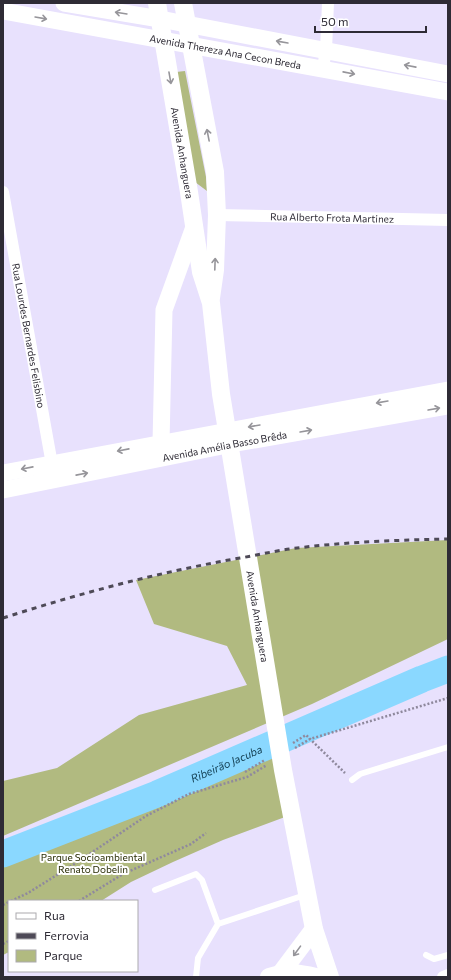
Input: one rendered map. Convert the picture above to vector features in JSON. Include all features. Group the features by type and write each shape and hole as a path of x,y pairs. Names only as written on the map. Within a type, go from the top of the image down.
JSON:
{"main road":[{"name":"Avenida Anhanguera","path":"183,3 215,172 217,190 215,270 211,303"},
{"name":"Avenida Anhanguera","path":"158,11 201,272 211,303 221,394 277,766 314,929 330,977"},
{"path":"189,192 200,193 217,190"},
{"path":"275,975 314,929"},
{"path":"275,975 301,973 316,977"}],"street":[{"name":"Avenida Thereza Ana Cecon Breda","path":"64,3 158,11 186,24 448,74"},
{"path":"323,68 326,50 328,3"},
{"name":"Avenida Thereza Ana Cecon Breda","path":"3,11 323,68 448,92"},
{"name":"Rua Lourdes Bernardes Felisbino","path":"3,192 53,472"},
{"name":"Rua Alberto Frota Martinez","path":"217,215 448,220"},
{"path":"161,443 164,310 194,227"},
{"path":"174,281 187,275 201,272"},
{"name":"Avenida Amélia Basso Brêda","path":"3,490 53,472 161,443 448,390"},
{"name":"Avenida Amélia Basso Brêda","path":"3,472 53,472 237,444 448,406"}],"lane":[{"path":"352,780 360,774 448,747"},
{"path":"155,890 196,874 202,880 218,924"},
{"path":"196,977 198,958 218,924 307,894"},
{"path":"426,955 434,959 448,955"}],"path":[{"path":"291,750 310,739 448,698"},
{"path":"293,743 306,735 352,780"},
{"path":"245,772 266,760"},
{"path":"14,900 76,863 146,816 189,794 247,777 277,766"},
{"path":"81,900 123,874 191,844 206,833"}],"green space":[{"path":"185,71 206,177 207,191 195,182 176,72"},
{"path":"448,540 448,639 312,704 3,836 3,781 57,768 139,715 247,685 227,646 154,624 136,580 296,548"},
{"name":"Parque Socioambiental Renato Dobelin","path":"272,748 285,817 223,840 173,862 131,882 103,900 8,900 8,952 3,955 3,862"}],"waterway":[{"name":"Ribeirão Jacuba","path":"3,854 157,794 448,669"}],"railway":[{"path":"3,618 62,600 150,577 283,550 354,543 448,539"}]}
